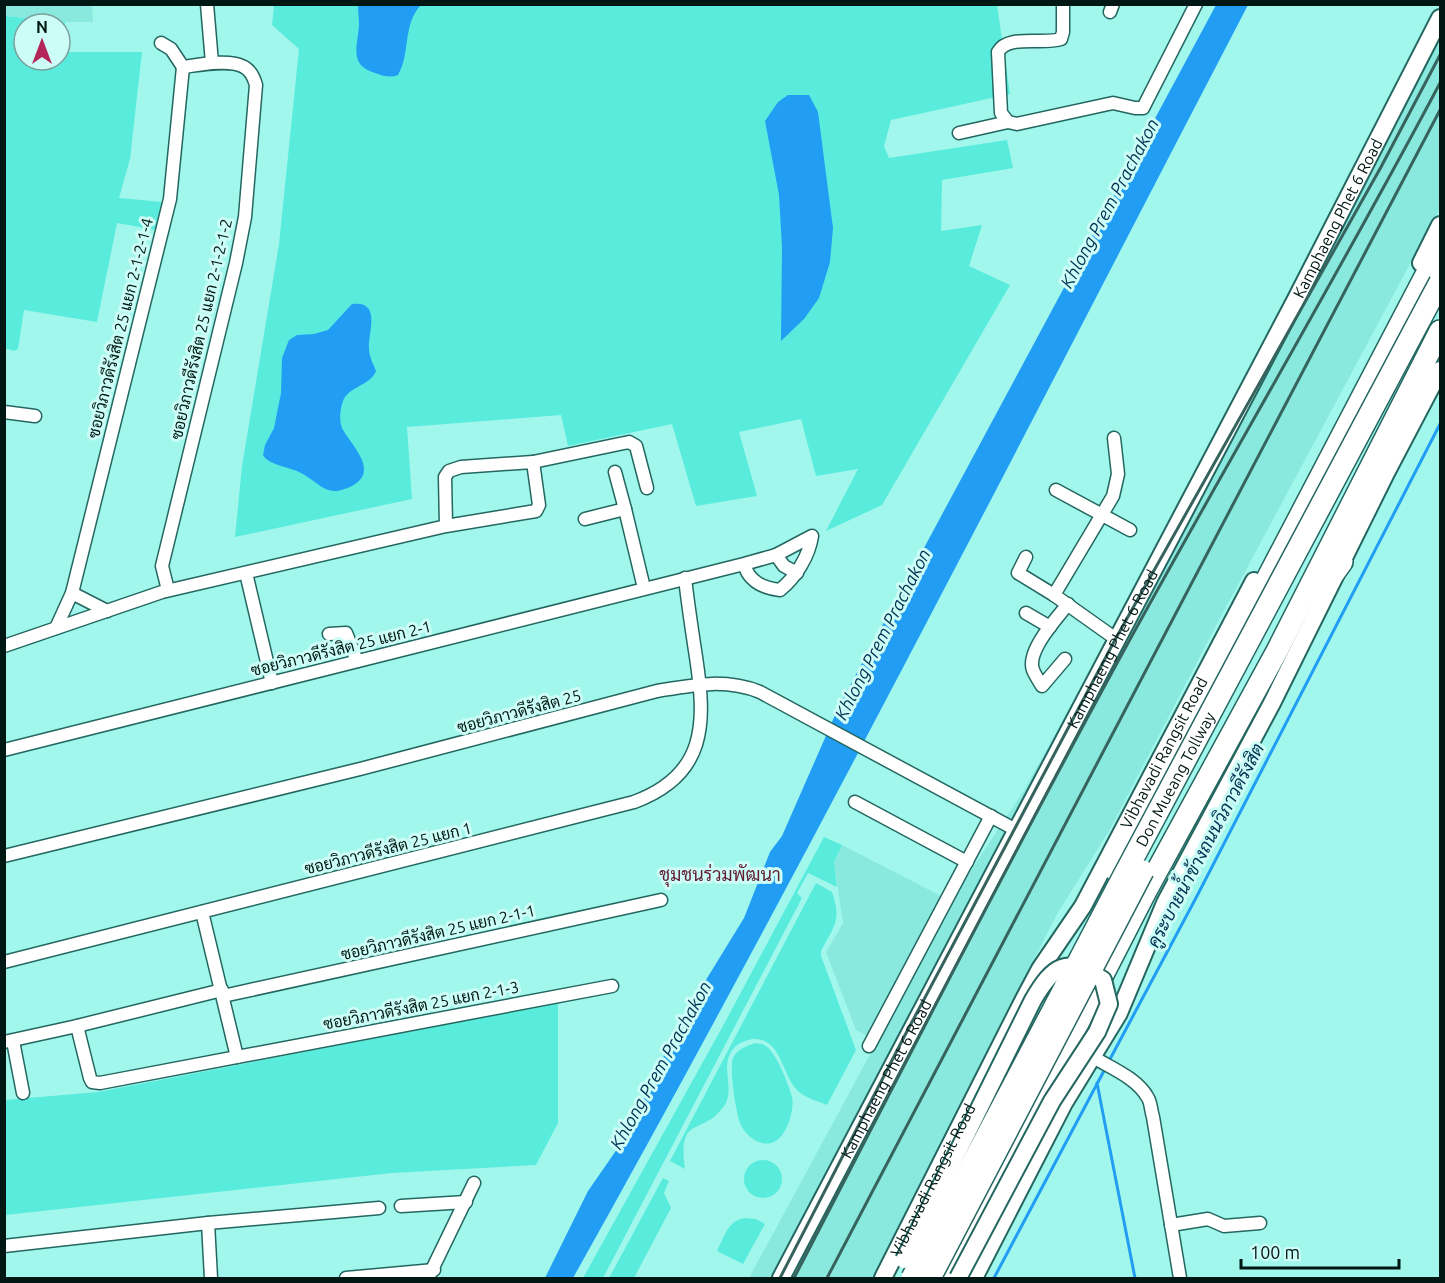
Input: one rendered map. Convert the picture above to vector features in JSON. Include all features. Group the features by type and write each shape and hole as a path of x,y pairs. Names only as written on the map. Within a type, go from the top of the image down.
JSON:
{"highway":[{"name":"Vibhavadi Rangsit Road","path":"907,1272 1239,630 1440,248"},
{"name":"Don Mueang Tollway","path":"907,1272 1129,866 1440,282"},
{"name":"Don Mueang Tollway","path":"930,1278 1377,426 1440,311"},
{"path":"946,1278 1146,891 1278,651 1440,331"},
{"path":"1239,630 1276,540"},
{"path":"1278,651 1342,562"}],"main road":[{"name":"Kamphaeng Phet 6 Road","path":"781,1278 1295,301 1440,18"},
{"name":"Vibhavadi Rangsit Road","path":"883,1278 1024,999 1040,969 1083,906 1440,225"},
{"path":"974,1278 1064,1103 1102,1063 1119,1013 1165,903 1272,703 1387,471 1440,370"},
{"path":"893,1278 907,1272 1023,1020 1044,981 1056,970 1069,966 1087,969 1103,980 1108,1004 1105,1013 1097,1032 1052,1101 958,1278"}],"street":[{"path":"207,4 212,63"},
{"path":"1008,122 1001,113 998,52 1002,46 1010,42 1054,42 1061,39 1063,4"},
{"path":"959,133 1008,122 1017,124 1113,103 1143,108 1196,4"},
{"path":"160,43 171,49 183,68"},
{"name":"ซอยวิภาวดีรังสิต 25 แยก 2-1-2-1-2","path":"168,591 162,566 236,263 245,217 256,86 253,75 242,66 212,63 183,68"},
{"name":"ซอยวิภาวดีรังสิต 25 แยก 2-1-2-1-4","path":"56,628 72,593 170,199 183,68"},
{"path":"4,412 35,416"},
{"path":"1054,595 1113,496 1118,474 1114,438"},
{"path":"446,526 445,477 449,471 461,467 533,462 629,442 636,446 647,488"},
{"path":"4,646 168,591 446,526 536,511 539,505 533,462"},
{"path":"615,471 644,588"},
{"path":"1056,490 1130,530"},
{"path":"585,519 624,509"},
{"name":"ซอยวิภาวดีรังสิต 25 แยก 2-1","path":"4,750 744,564 776,555 812,536 797,573"},
{"path":"744,564 747,574 756,583 780,590 797,573 784,566 776,555"},
{"path":"1026,557 1018,573 1068,604 1116,639"},
{"path":"246,573 272,683"},
{"name":"ซอยวิภาวดีรังสิต 25 แยก 1","path":"5,959 202,912 634,802 653,795 671,782 682,770 694,750 702,722 700,683 685,578"},
{"path":"72,593 107,610"},
{"path":"1065,658 1042,686 1032,668 1034,654 1050,627 1068,604"},
{"path":"1026,613 1050,627"},
{"path":"329,634 346,633 357,661"},
{"name":"ซอยวิภาวดีรังสิต 25","path":"4,856 360,769 657,691 700,683 747,687 1016,830"},
{"path":"855,802 967,862"},
{"path":"869,1046 991,816"},
{"name":"ซอยวิภาวดีรังสิต 25 แยก 2-1-1","path":"9,1041 661,900"},
{"path":"202,912 237,1057"},
{"name":"ซอยวิภาวดีรังสิต 25 แยก 2-1-3","path":"77,1026 92,1082 100,1083 612,986"},
{"path":"9,1041 23,1093"},
{"path":"1102,1063 1138,1086 1148,1098 1180,1278"},
{"path":"346,1278 431,1274 474,1183"},
{"path":"401,1206 466,1202"},
{"path":"4,1246 208,1222 379,1208"},
{"path":"1172,1225 1208,1219 1224,1226 1260,1223"},
{"path":"208,1222 211,1278"}],"shaded area":[{"path":"4,5 92,5 93,22 72,22 72,12 12,12 12,17 5,16"},
{"path":"274,5 997,5 1010,94 891,120 884,146 889,158 1007,140 1013,168 942,180 941,231 982,225 969,266 1010,285 882,505 826,531 858,469 816,476 801,419 739,432 757,496 696,506 672,424 568,446 561,415 407,427 412,499 235,537 242,466 279,244 299,49 272,25"},
{"path":"5,16 12,17 12,72 72,72 72,52 142,52 130,159 119,198 163,202 156,230 117,223 97,322 24,310 18,349 14,351 4,348"},
{"path":"1440,33 1440,208 1109,831 1057,914 873,1278 749,1278 964,881 1023,792 1356,192"},
{"path":"824,837 842,845 834,862 837,887 808,873 797,893 802,898 603,1278 583,1278 724,1024"},
{"path":"842,845 941,896 869,1037 856,1030 826,952 843,923 834,862"},
{"path":"816,883 832,892 835,902 835,923 821,951 821,956 856,1050 827,1105 798,1091 770,1044 763,1040 753,1039 737,1045 727,1063 727,1100 716,1115 688,1133 684,1151 685,1169 670,1161"},
{"path":"558,1003 558,1123 536,1165 392,1173 5,1215 5,1100 98,1092"},
{"path":"755,1043 763,1044 773,1053 785,1076 793,1103 785,1131 776,1141 766,1144 753,1139 741,1125 732,1081 733,1058 740,1050"},
{"path":"763,1160 777,1165 782,1179 777,1193 763,1198 749,1193 744,1179 749,1165"},
{"path":"663,1178 669,1181 664,1193 671,1208 634,1278 609,1278"},
{"path":"745,1218 756,1219 765,1224 743,1264 717,1251 724,1235 734,1222"}],"water":[{"path":"358,5 421,5 411,21 404,58 398,75 386,76 375,73 361,65 358,60 356,54 359,25"},
{"name":"Khlong Prem Prachakon","path":"1216,5 1248,5 831,803 573,1278 545,1278 588,1191 622,1142 662,1064 666,1045 744,918 770,852 782,836 839,706"},
{"path":"788,95 809,95 818,112 833,228 830,262 819,298 804,319 781,341 782,247 779,195 765,121 778,102"},
{"path":"352,304 361,304 370,312 369,351 376,371 369,380 346,396 341,411 342,428 361,457 364,473 360,480 352,486 331,491 298,472 270,462 263,455 265,445 274,428 281,393 282,358 289,340 297,335 328,330"}],"waterway":[{"name":"คูระบายน้ำข้างถนนวิภาวดีรังสิต","path":"1109,1061 1197,896 1440,424"},
{"name":"คูระบายน้ำข้างถนนวิภาวดีรังสิต","path":"994,1278 1106,1067"},
{"path":"1097,1083 1135,1278"}],"railway":[{"path":"780,1278 904,1037 1116,638 1381,167 1440,55"},
{"path":"794,1278 1085,722 1364,224 1440,83"},
{"path":"827,1278 1440,110"}],"district":[{"name":"ชุมชนร่วมพัฒนา","path":"720,874"}]}
